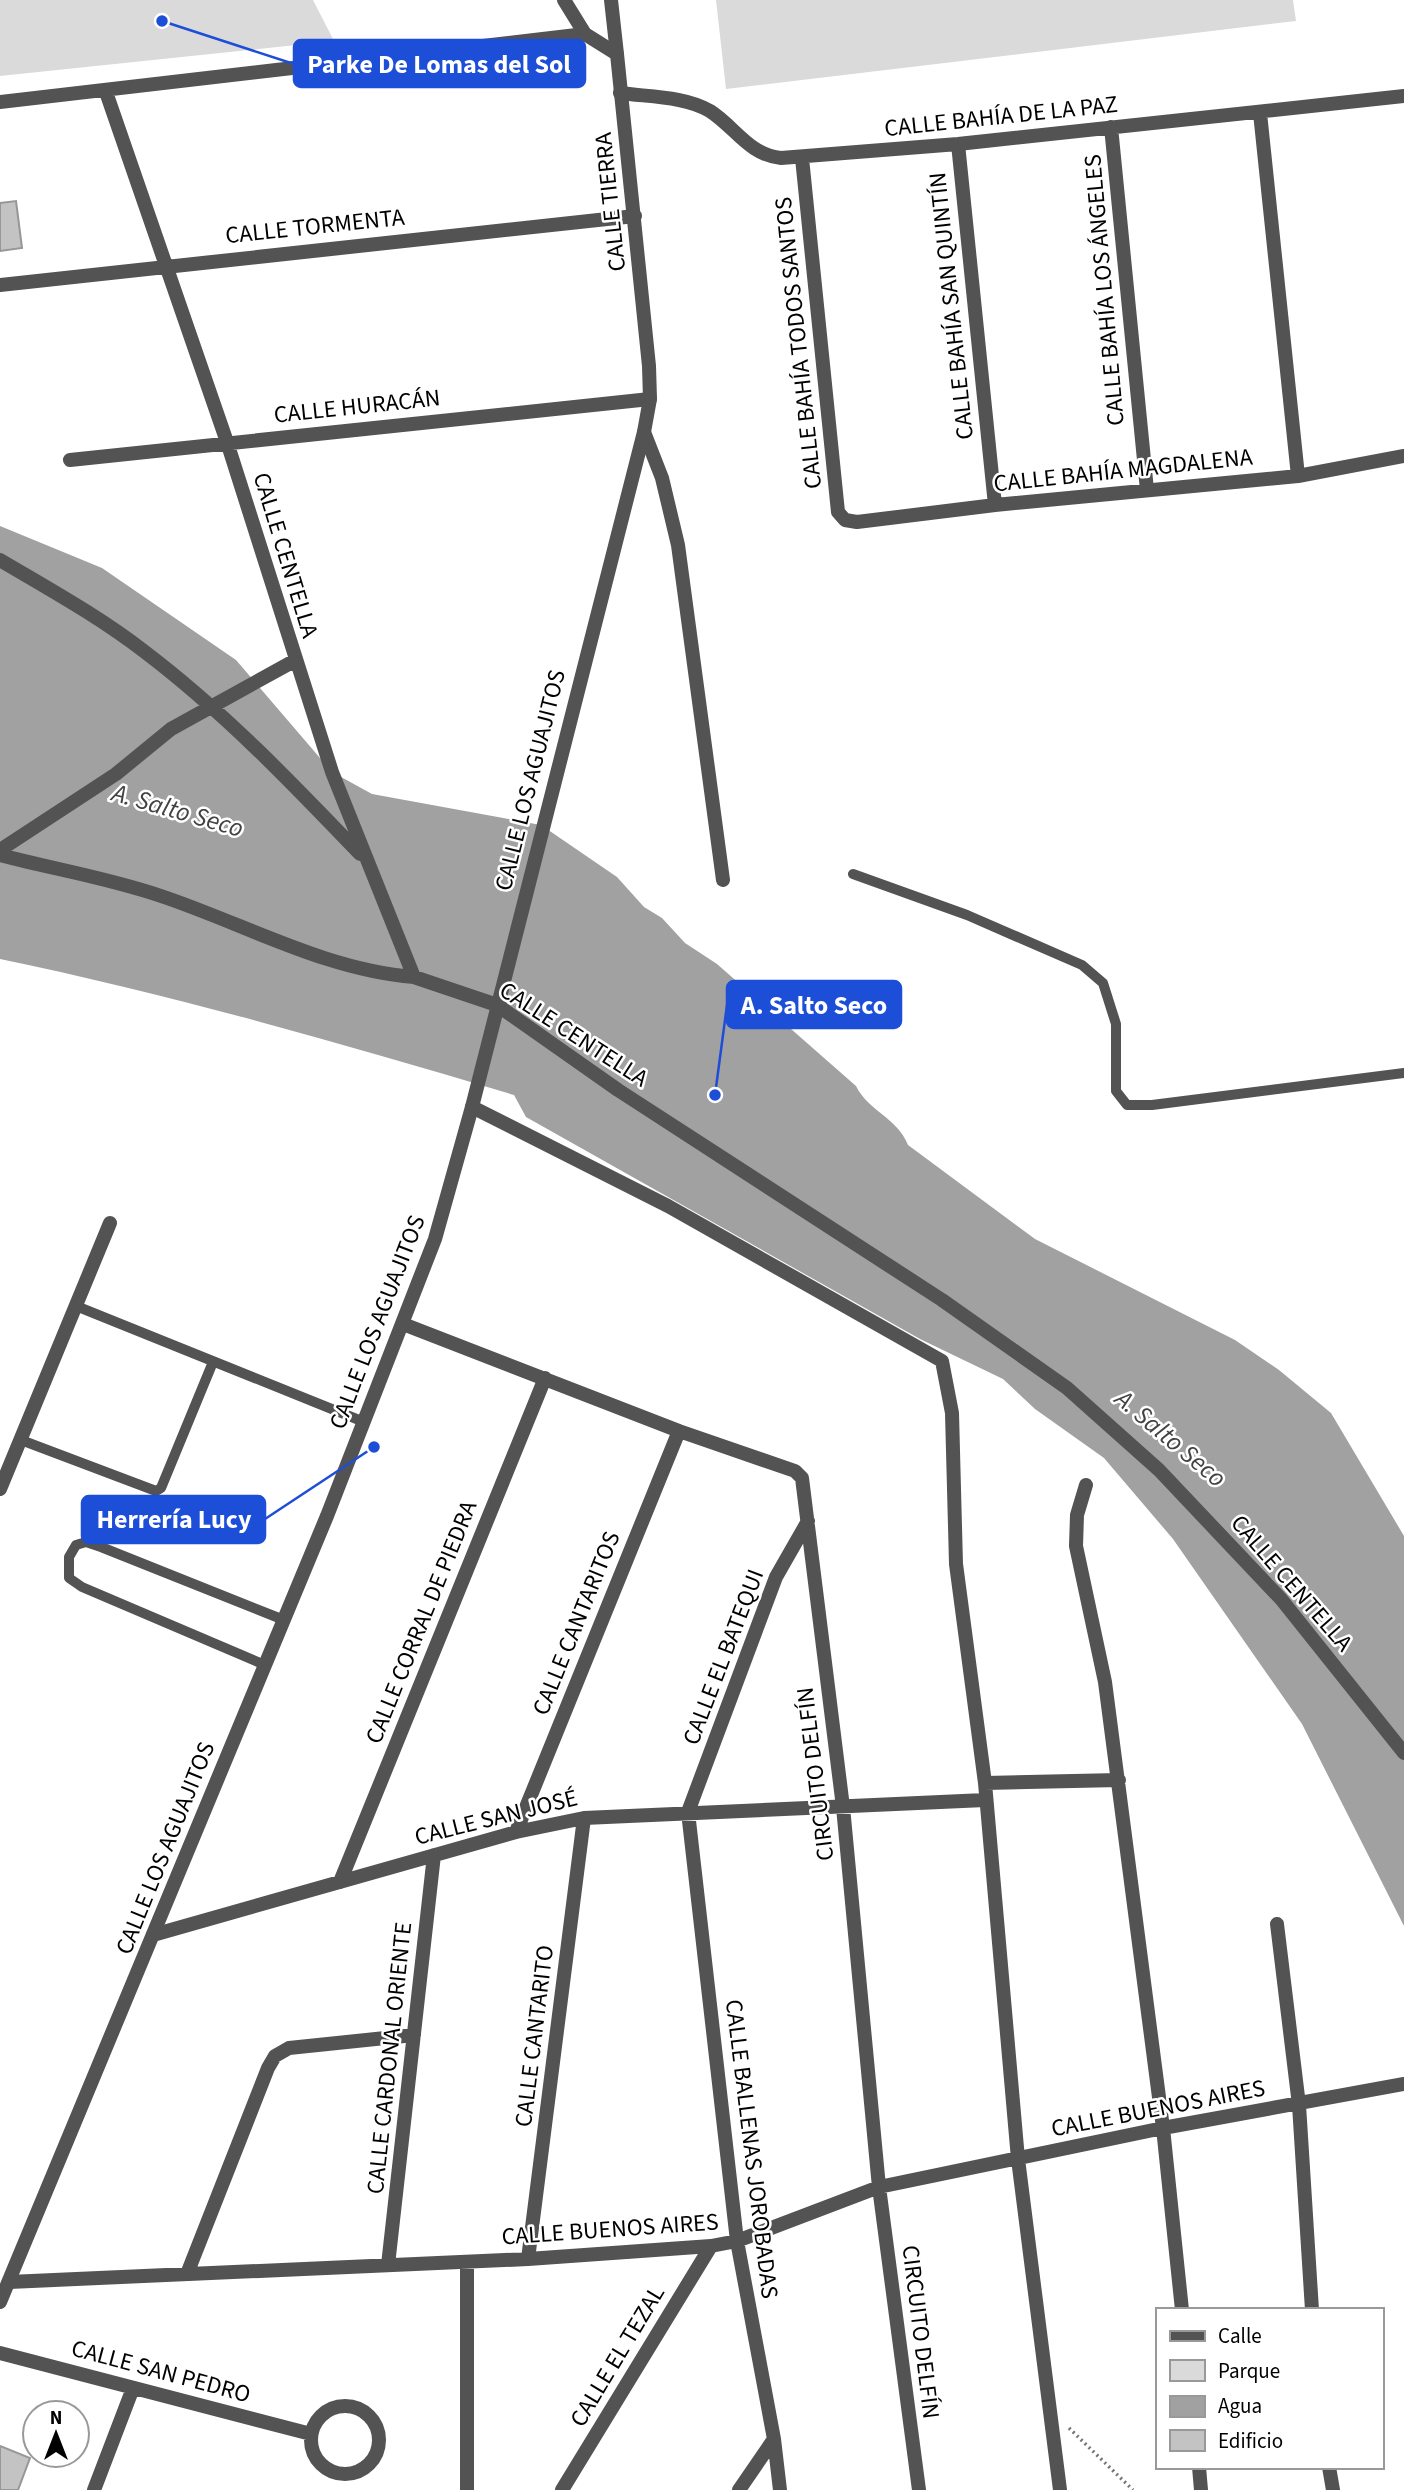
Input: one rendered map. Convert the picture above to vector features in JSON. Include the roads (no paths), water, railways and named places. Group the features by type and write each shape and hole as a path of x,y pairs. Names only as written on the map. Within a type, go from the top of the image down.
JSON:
{"street":[{"path":"564,0 585,33 617,54"},
{"name":"CALLE TIERRA","path":"611,0 635,216 650,399"},
{"path":"0,102 106,92 585,33"},
{"name":"CALLE CENTELLA","path":"106,92 227,442 294,661 332,772 414,977 497,1005 618,1090 942,1300 1067,1388 1159,1470 1281,1599 1404,1753"},
{"name":"CALLE BAHÍA DE LA PAZ","path":"620,93 695,104 711,112 757,152 781,159 958,144 1404,96"},
{"path":"1260,113 1298,476"},
{"name":"CALLE BAHÍA LOS ÁNGELES","path":"1111,127 1147,490"},
{"name":"CALLE BAHÍA SAN QUINTÍN","path":"958,144 995,505"},
{"name":"CALLE BAHÍA TODOS SANTOS","path":"802,158 838,512 845,520"},
{"name":"CALLE TORMENTA","path":"0,285 635,216"},
{"name":"CALLE LOS AGUAJITOS","path":"0,2302 284,1620 435,1238 472,1107 644,432 650,399"},
{"name":"CALLE HURACÁN","path":"70,460 650,399"},
{"path":"644,432 662,478 678,545 723,880"},
{"name":"CALLE BAHÍA MAGDALENA","path":"845,520 857,522 995,505 1298,476 1404,456"},
{"path":"0,560 143,650 211,706 290,780 366,860"},
{"path":"0,853 116,774 170,729 294,661"},
{"path":"0,853 159,895 340,964 376,974 414,977"},
{"path":"472,1107 668,1206 942,1361 952,1413 956,1564 985,1783 1018,2159 1060,2490"},
{"path":"0,1489 110,1223"},
{"name":"CIRCUITO DELFÍN","path":"403,1324 679,1431 795,1471 802,1478 843,1807 879,2188 919,2490"},
{"name":"CALLE CORRAL DE PIEDRA","path":"340,1882 545,1378"},
{"name":"CALLE CANTARITOS","path":"516,1832 679,1431"},
{"path":"1086,1485 1077,1514 1076,1546 1105,1682 1119,1780 1163,2128 1182,2308"},
{"name":"CALLE EL BATEQUI","path":"688,1812 775,1577 808,1521"},
{"path":"985,1783 1119,1780"},
{"name":"CALLE SAN JOSÉ","path":"153,1935 516,1832 584,1818 985,1800"},
{"name":"CALLE BALLENAS JOROBADAS","path":"688,1812 737,2241 774,2438 780,2490"},
{"name":"CALLE CANTARITO","path":"528,2259 584,1818"},
{"name":"CALLE CARDONAL ORIENTE","path":"388,2266 434,1855"},
{"path":"1277,1924 1299,2105 1312,2308"},
{"path":"187,2274 268,2067 275,2056 289,2048 414,2035"},
{"name":"CALLE BUENOS AIRES","path":"9,2282 528,2259 711,2246 737,2241 879,2188 1163,2128 1404,2084"},
{"name":"CALLE EL TEZAL","path":"562,2490 711,2246"},
{"path":"467,2262 467,2490"},
{"name":"CALLE SAN PEDRO","path":"0,2353 311,2434"},
{"path":"94,2490 133,2388"},
{"path":"354,2407 372,2419 378,2429 378,2452 364,2470 342,2475 331,2472 314,2456 311,2434 315,2423 331,2409 354,2407"},
{"path":"739,2490 774,2438"},
{"path":"1199,2469 1201,2490"},
{"path":"1329,2469 1333,2490"}],"lane":[{"path":"853,874 967,915 1082,965 1103,983 1116,1024 1116,1091 1127,1105 1152,1105 1404,1073"},
{"path":"76,1306 364,1422"},
{"path":"21,1440 156,1491 161,1488 213,1362"},
{"path":"265,1665 82,1587 69,1578 69,1557 76,1545 86,1542 284,1620"}],"water":[{"path":"0,526 102,568 236,660 332,772 372,794 541,825 617,877 644,907 662,918 685,943 717,964 856,1086 868,1102 897,1128 908,1145 1035,1239 1235,1340 1279,1370 1331,1413 1404,1536 1404,1926 1302,1724 1173,1539 1104,1458 1035,1409 1003,1379 920,1339 526,1117 514,1095 258,1021 130,988 0,959"}],"place":[{"name":"Parke De Lomas del Sol","path":"162,21"},
{"name":"A. Salto Seco","path":"715,1095"},
{"name":"Herrería Lucy","path":"374,1447"}]}
